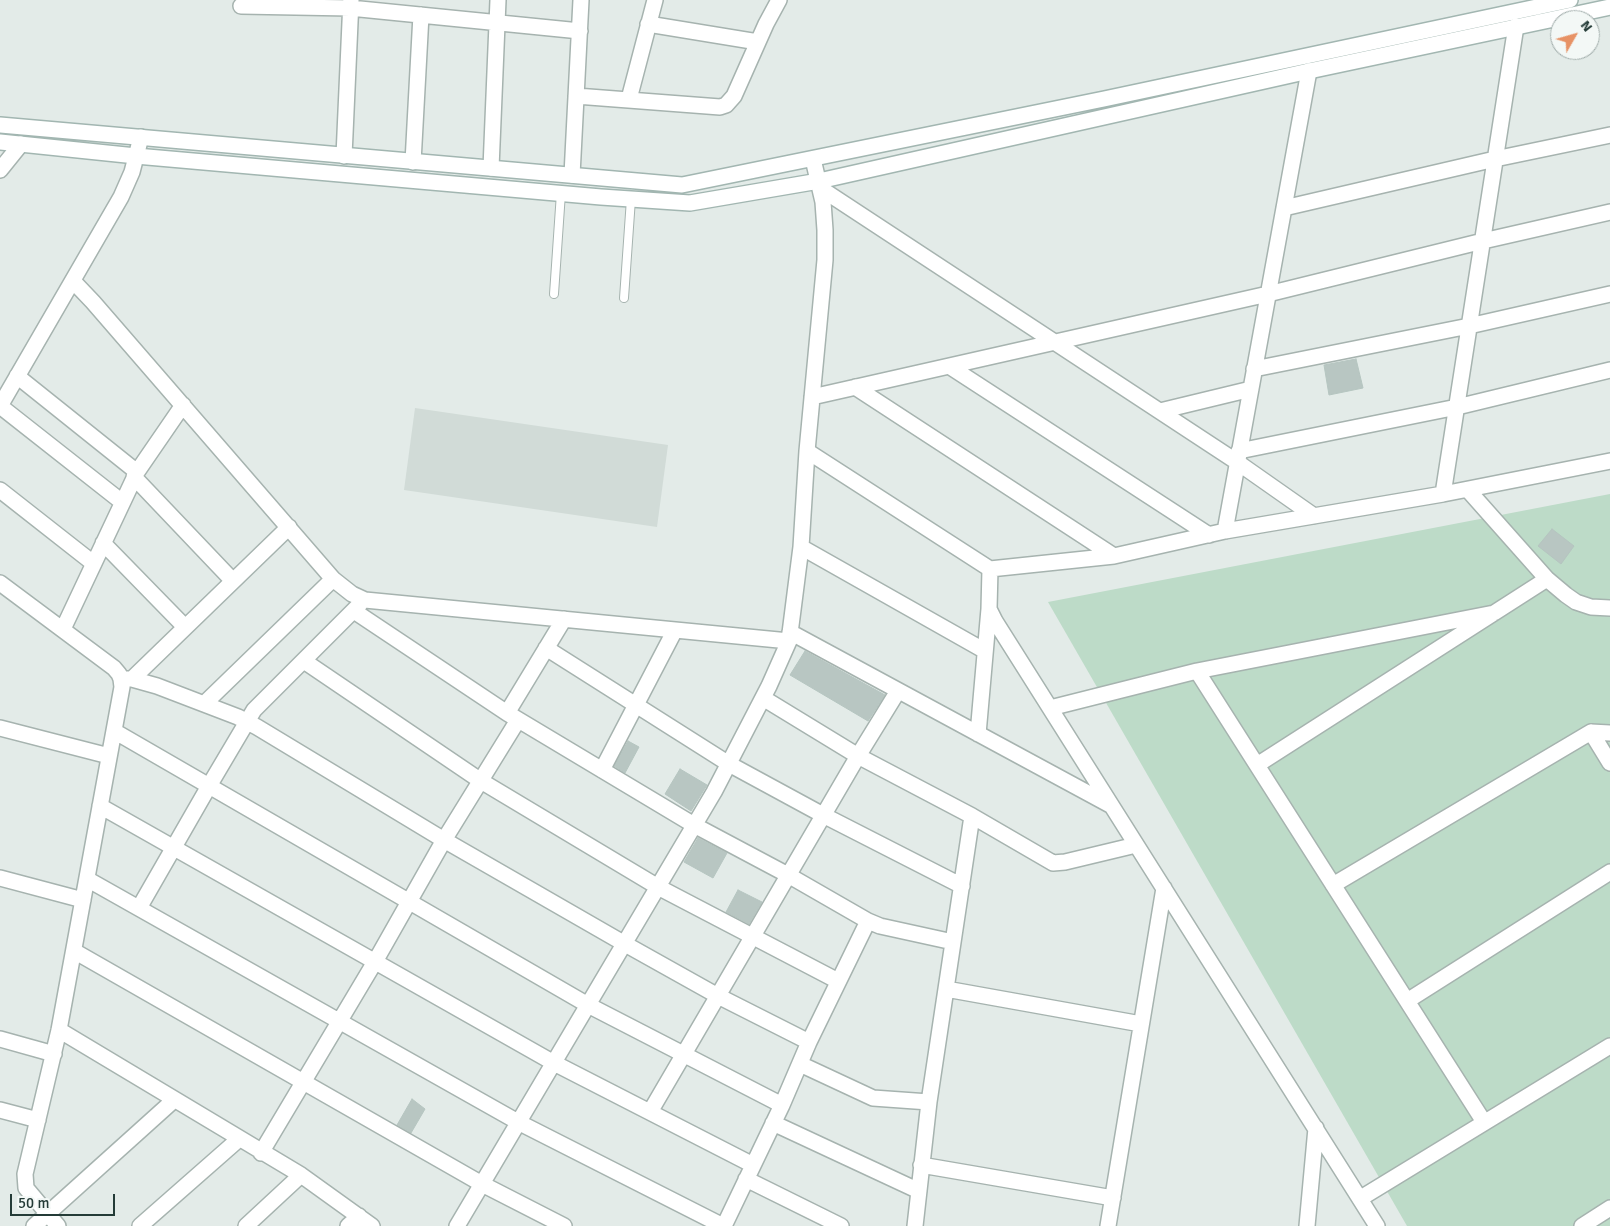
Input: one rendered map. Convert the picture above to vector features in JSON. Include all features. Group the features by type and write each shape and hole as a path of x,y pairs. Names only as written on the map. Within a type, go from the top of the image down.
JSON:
{"street":[{"path":"491,168 498,0"},
{"path":"572,175 581,0"},
{"path":"629,100 656,0"},
{"path":"576,96 720,107 726,105 734,96 779,0"},
{"path":"0,124 682,185 1104,100 1570,0"},
{"path":"241,6 351,4 421,15 580,31"},
{"path":"344,156 351,4"},
{"path":"0,142 136,156 561,193 690,202 820,185 1309,71 1610,7"},
{"path":"414,162 421,15"},
{"path":"648,24 758,42"},
{"path":"1443,494 1516,26"},
{"path":"1224,531 1309,71"},
{"path":"1284,208 1495,159 1610,136"},
{"path":"122,502 1,401 127,186 140,137"},
{"path":"0,170 21,144"},
{"path":"457,1226 625,944 729,764 763,698 789,637 801,547 807,451 824,260 825,230 820,185 813,159"},
{"path":"820,185 1160,411 1238,457 1314,516"},
{"path":"812,397 1268,294 1482,241 1610,212"},
{"path":"73,281 333,578 352,594 365,600 675,630 789,637 898,691 1111,806"},
{"path":"1254,369 1469,326 1610,294"},
{"path":"949,366 1209,534"},
{"path":"1238,457 1610,370"},
{"path":"17,376 136,475 233,581"},
{"path":"856,387 1114,556"},
{"path":"1160,411 1251,389"},
{"path":"63,629 136,475 183,405"},
{"path":"807,451 990,569 1114,556 1224,531 1468,490 1610,461"},
{"path":"0,490 93,563"},
{"path":"1468,490 1547,579 1576,602 1610,608"},
{"path":"58,1226 26,1188 24,1183 25,1174 59,1030 122,687 126,679 185,627 288,527"},
{"path":"103,543 185,627"},
{"path":"801,547 986,651"},
{"path":"978,734 986,651 990,569"},
{"path":"204,704 333,578"},
{"path":"1257,765 1547,579"},
{"path":"0,583 63,629 126,679 157,686 247,721 444,840 625,944 718,996 809,1042"},
{"path":"139,908 247,721 262,701 365,600"},
{"path":"989,609 1111,806 1378,1226"},
{"path":"354,611 513,716 694,825 868,921 880,926 953,942"},
{"path":"1050,708 1197,671 1494,613"},
{"path":"261,1153 376,960 444,840 481,781 546,648 564,619"},
{"path":"602,770 675,630"},
{"path":"546,648 729,764 823,815 962,886"},
{"path":"304,661 481,781 658,887 838,981"},
{"path":"1197,671 1484,1122"},
{"path":"650,1112 823,815 898,691"},
{"path":"763,698 858,756 972,816 1053,863 1065,862 1136,844"},
{"path":"0,728 109,756"},
{"path":"114,731 588,1005 782,1105"},
{"path":"1333,885 1591,732 1610,732"},
{"path":"1591,732 1610,763"},
{"path":"100,806 376,960 554,1063 650,1112 841,1226"},
{"path":"914,1226 928,1102 972,816"},
{"path":"1407,1001 1610,872"},
{"path":"0,878 83,900"},
{"path":"87,878 518,1122 723,1226 868,921"},
{"path":"1108,1226 1164,888"},
{"path":"74,951 482,1184 564,1226"},
{"path":"946,988 1141,1024"},
{"path":"59,1030 261,1153 301,1175 354,1221 372,1226"},
{"path":"0,1039 54,1054"},
{"path":"1361,1198 1610,1046"},
{"path":"800,1064 873,1098 928,1102"},
{"path":"34,1226 174,1100"},
{"path":"0,1110 38,1120"},
{"path":"773,1123 918,1191"},
{"path":"1307,1226 1316,1128"},
{"path":"140,1226 238,1139"},
{"path":"922,1164 1113,1198"},
{"path":"246,1226 301,1175"},
{"path":"1582,1226 1610,1208"}],"lane":[{"path":"554,294 561,193"},
{"path":"624,298 631,199"}],"shaded area":[{"path":"415,408 668,445 657,527 404,490"}],"green space":[{"path":"1610,494 1610,1226 1407,1226 1048,602"}],"building":[{"path":"1356,359 1363,388 1329,395 1324,365"},
{"path":"1552,529 1574,546 1561,564 1538,546"},
{"path":"805,651 885,695 868,721 790,675"},
{"path":"628,741 639,747 625,773 614,766"},
{"path":"680,769 707,785 691,811 665,794"},
{"path":"698,838 727,853 713,878 684,862"},
{"path":"738,890 762,902 749,924 726,912"},
{"path":"412,1099 425,1109 411,1133 397,1125"}]}
